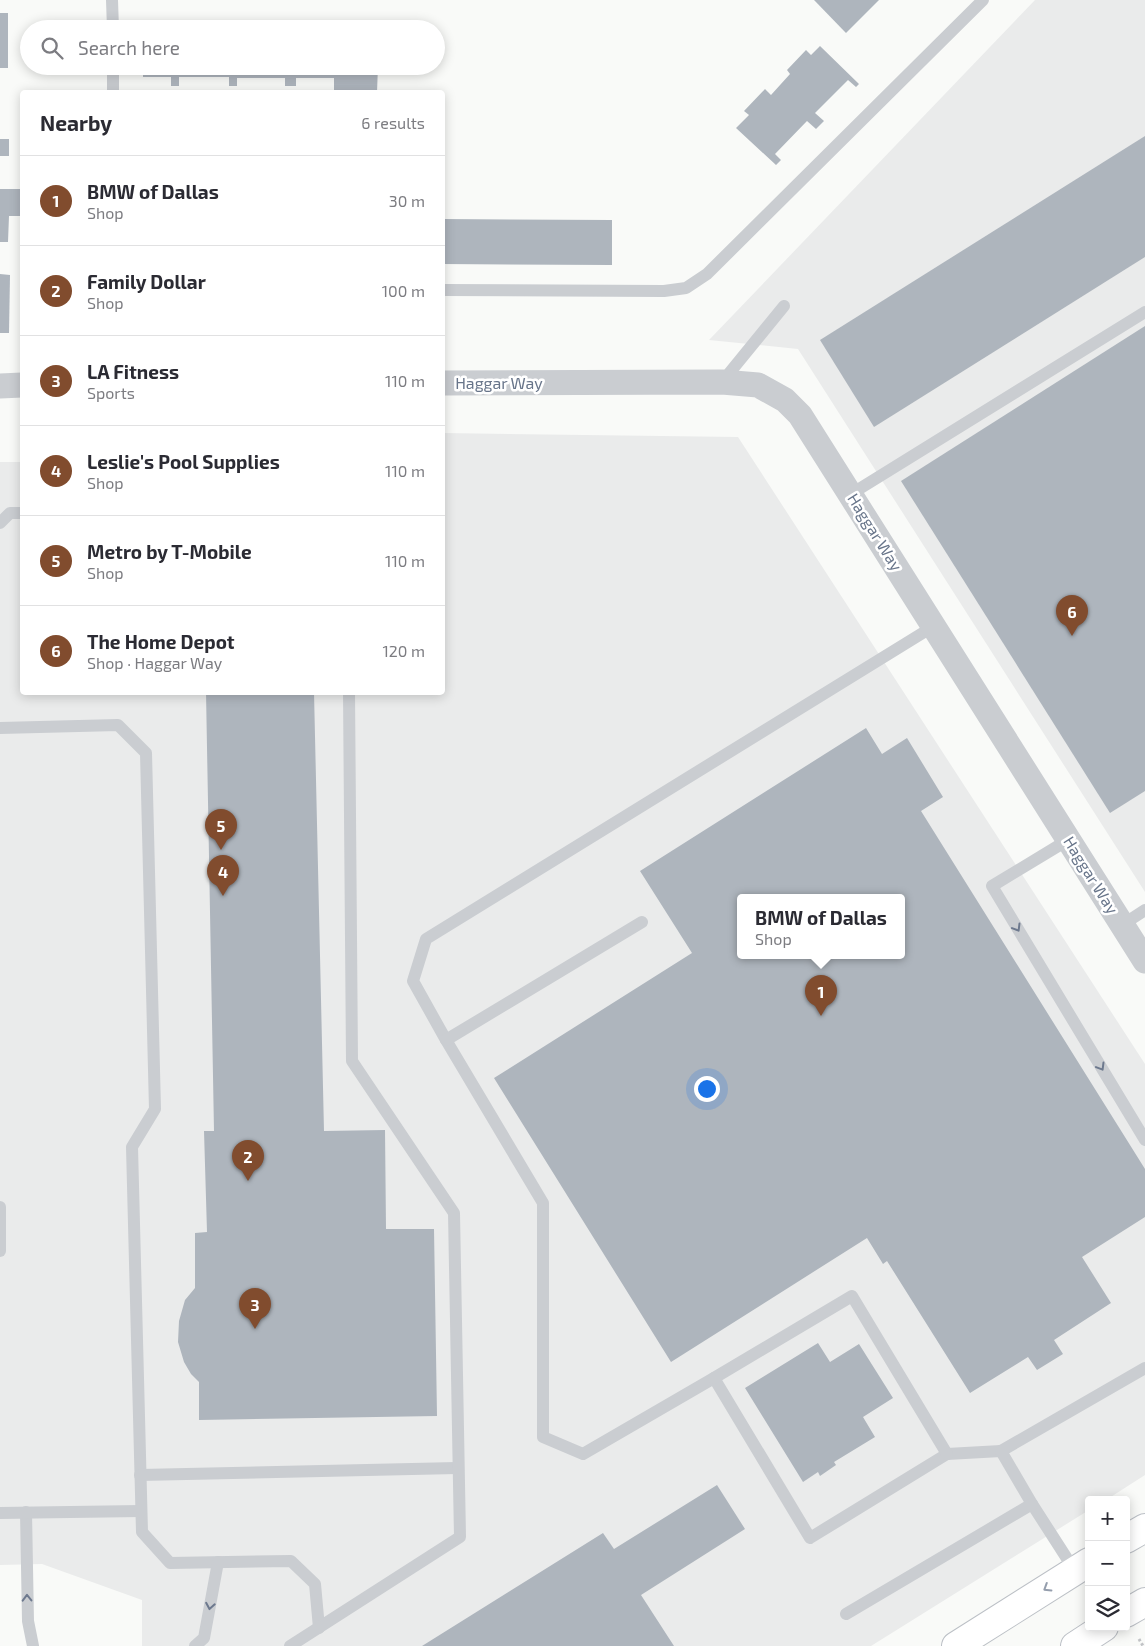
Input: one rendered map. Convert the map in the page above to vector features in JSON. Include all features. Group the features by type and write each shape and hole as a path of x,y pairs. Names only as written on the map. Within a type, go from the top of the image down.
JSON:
{"main road":[{"path":"1130,1537 1145,1528"},
{"path":"973,1642 1082,1567"},
{"path":"1130,1611 1145,1602"},
{"path":"1075,1646 1098,1631"}],"street":[{"name":"Haggar Way","path":"445,383 722,382 758,385 785,400 800,414 1145,961"},
{"path":"0,386 20,385"}],"lane":[{"path":"112,0 112,20"},
{"path":"445,290 664,291 686,288 707,274 984,0"},
{"path":"113,75 113,90"},
{"path":"722,382 784,306"},
{"path":"851,494 1145,312"},
{"path":"0,523 10,513 20,513"},
{"path":"934,626 426,939 413,981 542,1203 543,1437 583,1454 852,1296 947,1454"},
{"path":"290,1646 460,1537 454,1213 352,1061 349,695"},
{"path":"0,728 118,725 146,752 155,1109 132,1148 142,1532 170,1563 290,1561 315,1584 319,1628"},
{"path":"1068,840 992,886 1145,1140"},
{"path":"1122,925 1145,910"},
{"path":"446,1040 642,922"},
{"path":"0,1207 0,1251"},
{"path":"714,1378 810,1538 947,1454 1001,1451 1145,1368"},
{"path":"1001,1451 1032,1504 1082,1567"},
{"path":"140,1475 458,1468"},
{"path":"846,1614 1032,1504"},
{"path":"0,1513 141,1511"},
{"path":"26,1512 28,1620 32,1646"},
{"path":"195,1646 204,1638 218,1562"}],"path":[{"path":"1138,1638 1143,1646"}],"shaded area":[{"path":"1035,0 1145,0 1145,892 798,349 709,340"},
{"path":"445,433 738,437 1145,1064 1145,1475 1112,1496 1085,1496 1085,1512 871,1646 142,1646 142,1600 42,1564 0,1565 0,462 20,462 20,695 445,695"}],"building":[{"path":"814,0 879,0 846,33"},
{"path":"0,13 8,13 8,68 0,68"},
{"path":"820,46 859,84 856,87 848,80 815,113 824,121 816,129 807,121 775,154 781,160 776,165 736,128 749,115 744,111 765,89 771,95 790,74 787,70 806,50 811,55"},
{"path":"143,75 378,75 377,90 334,90 334,78 296,78 296,86 285,86 285,78 237,78 237,86 229,86 229,77 179,77 179,86 171,86 171,77 143,77"},
{"path":"1145,136 1145,257 874,427 820,340"},
{"path":"0,139 9,139 9,156 0,156"},
{"path":"0,189 20,189 20,216 9,216 8,242 0,242"},
{"path":"445,219 612,220 612,265 445,264"},
{"path":"0,274 10,275 9,333 0,333"},
{"path":"1145,326 1145,791 1110,813 901,481"},
{"path":"206,695 314,695 324,1131 385,1130 386,1229 434,1229 437,1416 199,1420 199,1382 191,1374 184,1362 178,1342 179,1321 185,1300 195,1288 195,1233 207,1232 204,1131 214,1131"},
{"path":"866,728 882,754 907,738 943,797 921,811 1145,1169 1145,1217 1082,1257 1111,1303 1054,1340 1063,1354 1037,1370 1028,1357 970,1393 887,1261 883,1264 867,1238 671,1362 494,1078 692,953 640,871"},
{"path":"818,1343 830,1362 859,1344 893,1398 863,1417 875,1437 834,1462 836,1465 820,1476 818,1472 803,1482 745,1388"},
{"path":"717,1485 745,1529 641,1595 674,1646 422,1646 603,1533 614,1549"}],"place":[{"name":"The Home Depot","path":"1072,636"},
{"name":"Metro by T-Mobile","path":"221,850"},
{"name":"Leslie's Pool Supplies","path":"223,896"},
{"name":"BMW of Dallas","path":"821,1016"},
{"name":"Family Dollar","path":"248,1181"},
{"name":"LA Fitness","path":"255,1329"}]}
